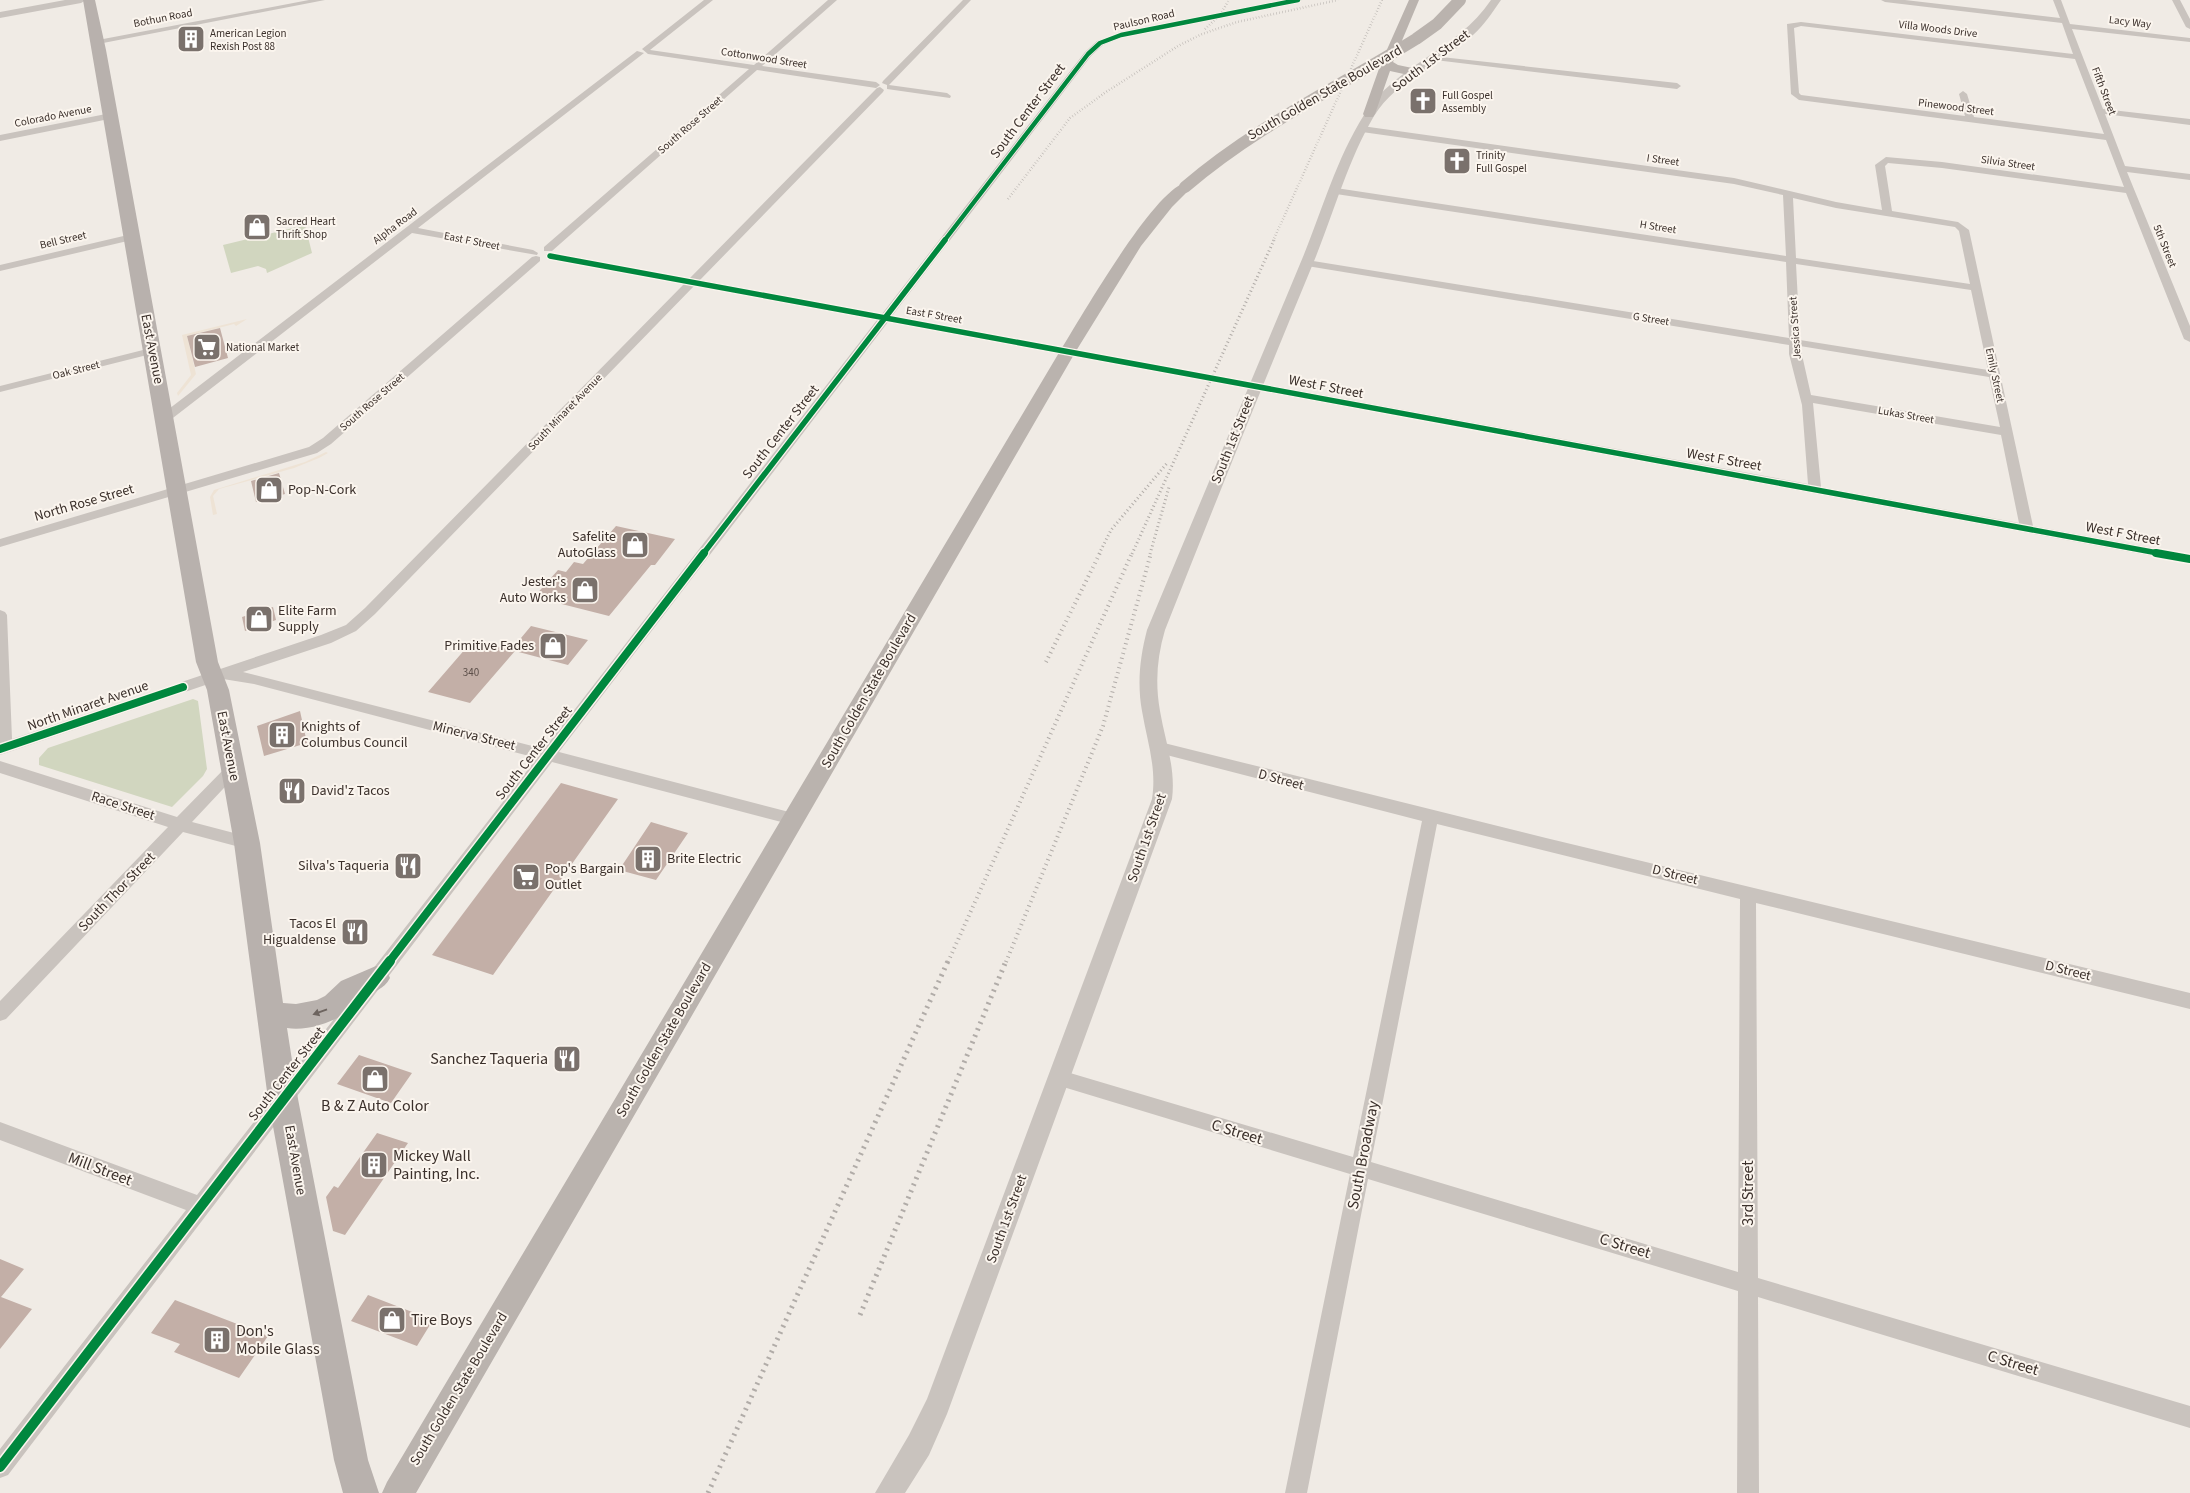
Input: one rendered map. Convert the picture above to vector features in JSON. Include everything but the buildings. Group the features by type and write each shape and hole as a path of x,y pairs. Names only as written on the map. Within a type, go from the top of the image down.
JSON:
{"main road":[{"name":"East Avenue","path":"89,0 207,662 218,690 233,769 272,1014 283,1099 351,1460 361,1493"},
{"path":"1366,122 1414,0"},
{"name":"South Golden State Boulevard","path":"398,1493 1068,351 1134,244 1185,187 1221,157 1274,120 1416,39 1437,24 1460,0"},
{"path":"1388,64 1394,68 1413,72"},
{"path":"272,1014 296,1017 320,1012 334,1005 351,990 376,978"}],"street":[{"path":"0,15 81,0"},
{"name":"Bothun Road","path":"98,42 321,0"},
{"name":"Alpha Road","path":"165,418 709,0"},
{"name":"South Rose Street","path":"549,252 833,0"},
{"name":"South Minaret Avenue","path":"212,677 337,635 351,628 366,615 967,0"},
{"name":"Paulson Road","path":"1088,54 1100,43 1121,35 1298,0"},
{"name":"South 1st Street","path":"889,1493 919,1445 938,1405 1162,799 1165,777 1148,694 1150,649 1254,386 1366,122 1391,90 1475,28 1496,0"},
{"name":"Lacy Way","path":"1885,0 2008,11 2067,24 2190,40"},
{"name":"Fifth Street","path":"2057,0 2130,191"},
{"path":"2176,0 2190,27"},
{"name":"Villa Woods Drive","path":"1798,97 1795,94 1790,26 1794,24 2079,57"},
{"name":"Cottonwood Street","path":"645,51 947,96"},
{"name":"South Center Street","path":"0,1467 1088,54"},
{"path":"1435,58 1677,86"},
{"path":"1963,94 1970,120"},
{"name":"Pinewood Street","path":"1798,97 2110,138"},
{"path":"2100,111 2190,122"},
{"name":"Colorado Avenue","path":"0,138 111,116"},
{"name":"I Street","path":"1366,122 1734,181 1836,205 1958,225"},
{"name":"Silvia Street","path":"1887,213 1880,165 1882,161 1942,165 2130,191"},
{"path":"2122,168 2190,177"},
{"name":"H Street","path":"1336,191 1976,288"},
{"name":"5th Street","path":"2130,191 2190,339"},
{"name":"Jessica Street","path":"1788,194 1796,360 1806,398 1815,490"},
{"name":"Emily Street","path":"1958,225 1964,230 2027,528"},
{"name":"East F Street","path":"410,230 535,256"},
{"name":"Bell Street","path":"0,268 132,237"},
{"path":"535,256 549,252"},
{"name":"East F Street","path":"549,252 692,282 1254,386"},
{"name":"South Rose Street","path":"177,492 298,456 318,447 535,256"},
{"name":"G Street","path":"1306,263 1996,376"},
{"name":"Oak Street","path":"0,389 151,350"},
{"name":"West F Street","path":"1254,386 2190,559"},
{"name":"Lukas Street","path":"1806,398 2006,432"},
{"name":"North Rose Street","path":"0,543 177,492"},
{"path":"0,615 2,748"},
{"path":"254,679 252,672 256,662"},
{"name":"Minerva Street","path":"212,677 232,675 254,679 793,819"},
{"name":"North Minaret Avenue","path":"2,748 212,677"},
{"name":"D Street","path":"1160,748 1430,818 1748,893 2190,1002"},
{"name":"Race Street","path":"0,767 246,844"},
{"name":"South Thor Street","path":"0,1013 233,769"},
{"name":"South Broadway","path":"1296,1493 1430,818"},
{"name":"3rd Street","path":"1748,893 1748,1493"},
{"name":"C Street","path":"1060,1078 2190,1417"},
{"name":"Mill Street","path":"0,1131 201,1206"}],"green space":[{"path":"305,225 312,253 267,273 266,269 258,266 231,273 223,245"},
{"path":"193,699 198,701 207,769 203,776 172,807 39,765 39,758 48,748"}],"shaded area":[{"path":"247,319 236,326 234,324 187,336 196,374 178,396 177,393 191,375 182,335"},
{"path":"326,452 328,453 319,458 294,468 219,489 213,496 217,514 213,515 210,497 214,490 305,462"}],"railway":[{"path":"1205,29 1220,15 1229,0"},
{"path":"1008,199 1070,118 1106,92 1178,46 1202,34 1237,22 1338,0"},
{"path":"1273,241 1382,0"},
{"path":"1132,554 1274,240"},
{"path":"1099,554 1111,530 1168,462"},
{"path":"1150,554 1169,487"},
{"path":"1046,662 1100,553"},
{"path":"948,962 1132,553"},
{"path":"1006,962 1103,726 1151,553"},
{"path":"708,1493 948,961"},
{"path":"860,1315 1006,961"}],"cycle path":[{"path":"0,1467 1088,54 1100,43 1121,35 1298,0"},
{"path":"550,256 2190,559"},
{"path":"0,749 183,687"}],"place":[{"name":"American Legion Rexish Post 88","path":"191,39"},
{"name":"Full Gospel Assembly","path":"1423,101"},
{"name":"Trinity Full Gospel","path":"1457,161"},
{"name":"Sacred Heart Thrift Shop","path":"257,227"},
{"name":"National Market","path":"207,347"},
{"name":"Pop-N-Cork","path":"269,490"},
{"name":"Safelite AutoGlass","path":"635,545"},
{"name":"Jester's Auto Works","path":"585,590"},
{"name":"Elite Farm Supply","path":"259,619"},
{"name":"Primitive Fades","path":"553,646"},
{"name":"Knights of Columbus Council","path":"282,735"},
{"name":"David'z Tacos","path":"292,791"},
{"name":"Brite Electric","path":"648,859"},
{"name":"Silva's Taqueria","path":"408,866"},
{"name":"Pop's Bargain Outlet","path":"526,877"},
{"name":"Tacos El Higualdense","path":"355,932"},
{"name":"Sanchez Taqueria","path":"567,1059"},
{"name":"B & Z Auto Color","path":"375,1079"},
{"name":"Mickey Wall Painting, Inc.","path":"374,1165"},
{"name":"Tire Boys","path":"392,1320"},
{"name":"Don's Mobile Glass","path":"217,1340"}]}
